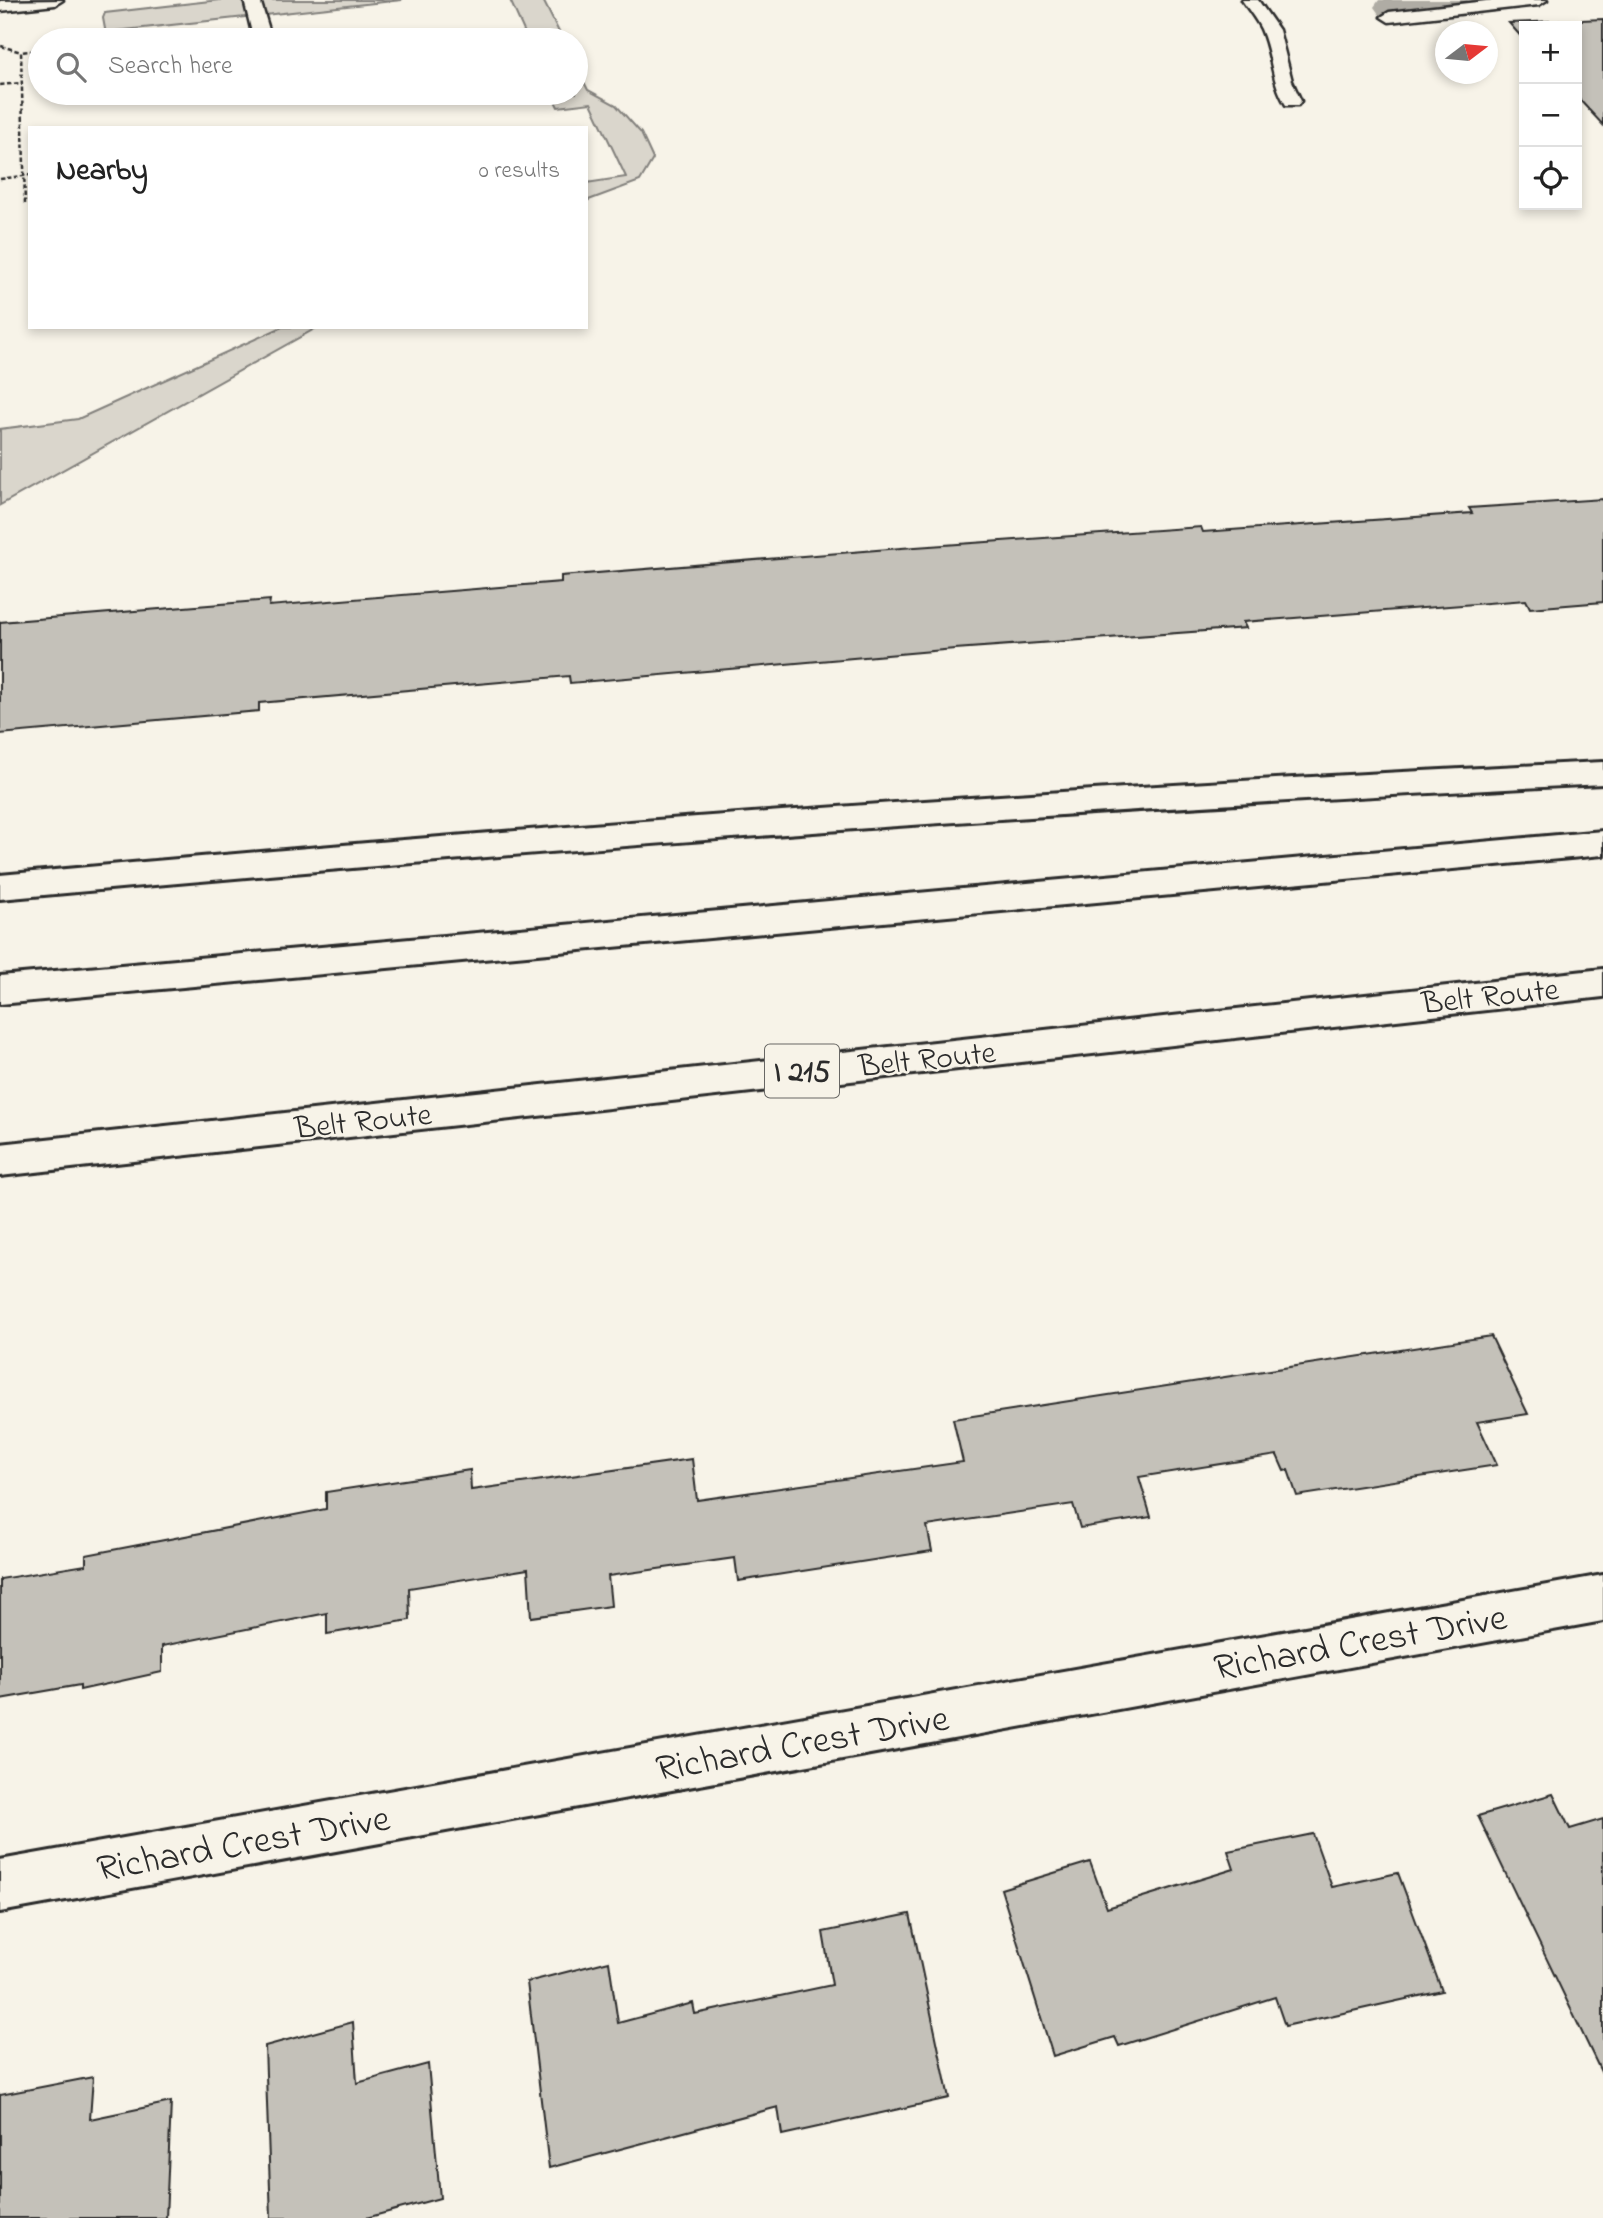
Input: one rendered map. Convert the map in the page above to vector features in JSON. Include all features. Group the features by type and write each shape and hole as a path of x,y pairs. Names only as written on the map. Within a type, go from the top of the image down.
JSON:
{"main road":[{"path":"0,887 413,851 987,807 1237,790 1603,773"},
{"path":"0,990 1603,843"},
{"name":"Belt Route","path":"0,1160 1603,983"},
{"name":"Richard Crest Drive","path":"0,1886 1603,1598"}],"lane":[{"path":"0,6 55,0"},
{"path":"252,0 260,28"},
{"path":"1250,0 1270,30 1283,81 1292,101"},
{"path":"1389,17 1539,0"}],"path":[{"path":"0,46 28,51"},
{"path":"22,52 25,204"},
{"path":"0,85 23,83"},
{"path":"0,179 28,175"}],"shaded area":[{"path":"219,0 402,0 144,28 105,28 105,13"},
{"path":"510,0 543,0 557,28 523,28"},
{"path":"588,90 616,105 641,133 653,159 640,181 588,200 588,183 626,177 591,103 588,103"},
{"path":"278,329 314,329 0,505 0,429 78,419"}],"building":[{"path":"1603,19 1603,125 1582,102 1582,21 1556,21"},
{"path":"1509,23 1519,23 1519,34"},
{"path":"1603,499 1603,602 1530,608 1526,600 1243,622 1246,628 955,649 570,683 569,676 259,703 259,711 0,734 0,622 270,600 269,606 561,582 561,576 901,548 1201,527 1203,532 1472,513 1469,508"},
{"path":"1491,1336 1528,1414 1477,1422 1497,1465 1297,1496 1288,1470 1284,1471 1277,1455 1139,1477 1151,1517 1080,1528 1073,1504 927,1526 932,1551 738,1581 735,1558 608,1576 611,1606 531,1617 528,1569 409,1588 410,1620 327,1634 327,1613 162,1646 162,1672 80,1690 80,1685 0,1699 0,1579 86,1565 86,1555 326,1509 326,1492 470,1470 471,1490 692,1459 697,1500 963,1462 953,1419"},
{"path":"1553,1794 1570,1829 1603,1819 1603,2076 1478,1816"},
{"path":"1313,1834 1332,1887 1398,1873 1442,1991 1285,2026 1275,1997 1119,2046 1115,2037 1053,2056 1001,1889 1090,1862 1107,1908 1234,1869 1228,1851"},
{"path":"910,1914 949,2098 782,2135 778,2107 549,2168 527,1982 609,1961 618,2023 693,2003 695,2014 832,1985 823,1932"},
{"path":"353,2022 357,2083 428,2064 440,2198 366,2218 271,2218 265,2046"},
{"path":"93,2077 90,2119 171,2102 166,2218 0,2218 0,2095"}],"waterway":[{"path":"1390,7 1452,0"}]}
